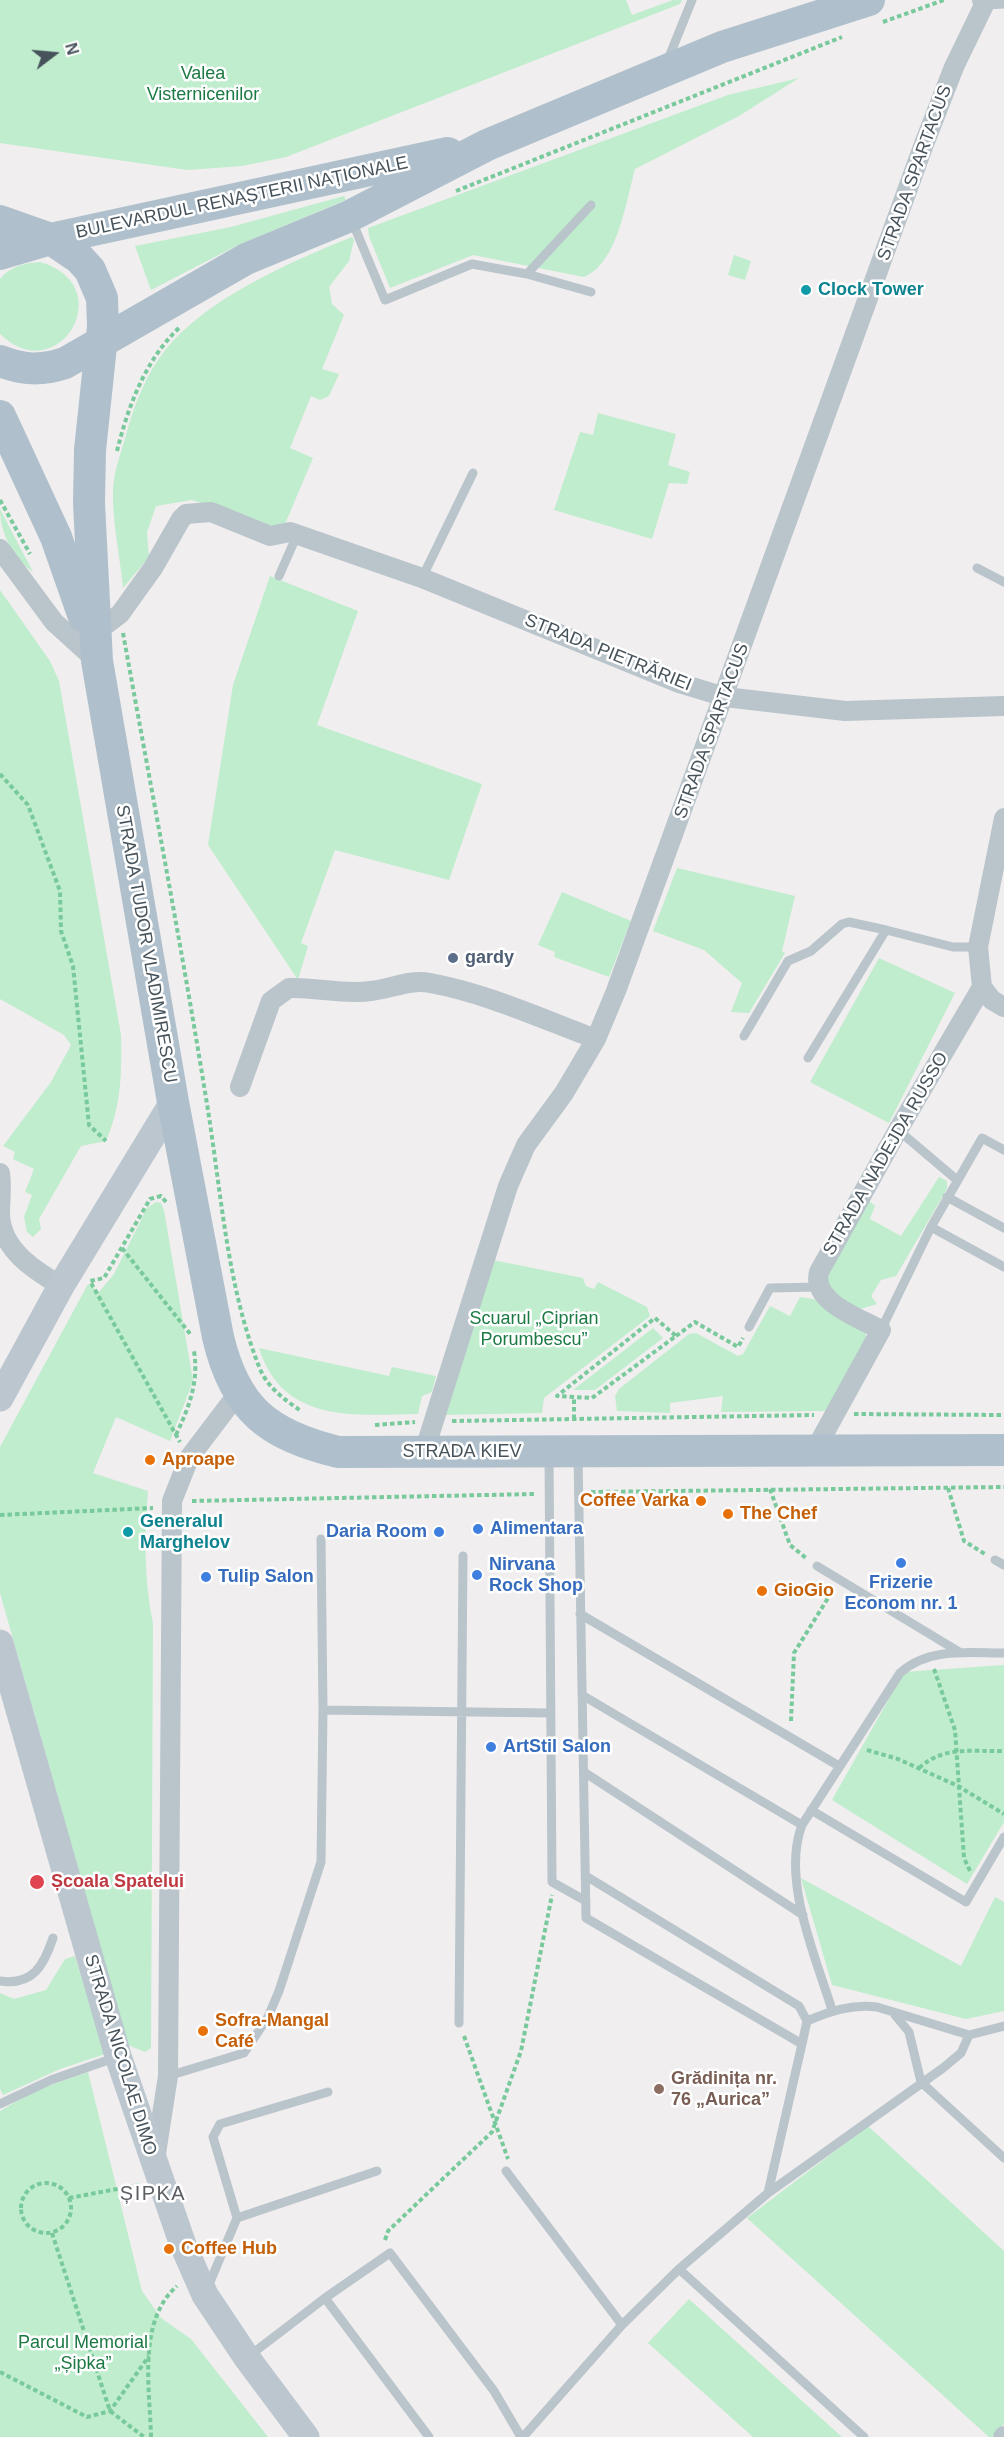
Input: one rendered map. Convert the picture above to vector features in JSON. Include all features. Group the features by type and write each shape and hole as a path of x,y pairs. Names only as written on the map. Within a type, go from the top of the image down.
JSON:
{"main road":[{"name":"BULEVARDUL RENAȘTERII NAȚIONALE","path":"0,361 23,369 51,368 100,344 160,306 246,259 350,216 486,145 722,47 798,0"},
{"name":"BULEVARDUL RENAȘTERII NAȚIONALE","path":"722,47 874,12"},
{"name":"BULEVARDUL RENAȘTERII NAȚIONALE","path":"0,221 51,239 486,145"},
{"path":"0,254 51,239"},
{"name":"STRADA TUDOR VLADIMIRESCU","path":"0,1398 61,1286 173,1102 104,635 89,502 90,450 97,400 104,312 97,285 79,258 51,239"},
{"name":"STRADA TUDOR VLADIMIRESCU","path":"0,416 104,635"},
{"name":"STRADA KIEV","path":"173,1102 224,1362 238,1392 262,1420 302,1443 338,1452 1004,1449"},
{"name":"STRADA NICOLAE DIMO","path":"0,1643 118,2056 157,2173 199,2283 247,2358 306,2437"}],"street":[{"name":"STRADA SPARTACUS","path":"424,1452 507,1186 526,1145 564,1093 596,1039 616,991 924,144 954,67 983,2"},
{"name":"STRADA PIETRĂRIEI","path":"104,635 153,567 181,519 186,514 211,512 270,536 290,532 422,578 679,683 724,697 845,711 1004,706"},
{"path":"0,549 54,622 104,635"},
{"path":"1004,818 978,947 982,987 992,1000 1004,1007"},
{"path":"240,1087 271,1001 289,988 363,992 417,982 430,983 485,999 596,1039"},
{"name":"STRADA NADEJDA RUSSO","path":"818,1287 819,1272 898,1130 982,987"},
{"path":"0,1173 3,1234 22,1259 61,1286"},
{"path":"815,1450 881,1330 830,1301 818,1287"},
{"path":"157,2173 168,2076 172,1501 189,1458 238,1392"}],"lane":[{"path":"662,73 692,0"},
{"path":"983,2 1004,4"},
{"path":"527,274 591,205"},
{"path":"350,216 385,300 472,264 527,274 591,292"},
{"path":"422,578 473,473"},
{"path":"279,576 297,535"},
{"path":"977,568 1004,582"},
{"path":"744,1036 788,961 811,951 842,924 849,922 953,947 978,947"},
{"path":"808,1058 886,930"},
{"path":"898,1130 957,1180"},
{"path":"881,1330 931,1227 982,1138 1004,1150"},
{"path":"948,1197 1004,1228"},
{"path":"931,1227 1004,1267"},
{"path":"749,1327 770,1288 818,1287"},
{"path":"563,1452 578,1493 586,1918 802,2044"},
{"path":"563,1452 549,1493 552,1882 586,1901"},
{"path":"168,2076 244,2053 256,2038 272,2008 321,1862 323,1710 321,1539"},
{"path":"459,2023 463,1556"},
{"path":"817,1566 961,1653"},
{"path":"580,1614 839,1766"},
{"path":"832,2010 803,1915 796,1882 796,1840 802,1825 900,1673 911,1662 961,1653 1004,1653"},
{"path":"582,1695 802,1825"},
{"path":"323,1710 550,1713"},
{"path":"584,1772 803,1915"},
{"path":"811,1810 966,1902 1004,1838"},
{"path":"586,1876 799,2006 807,2021 768,2193"},
{"path":"0,1981 13,1983 32,1977 42,1966 52,1938"},
{"path":"807,2021 832,2010 862,2005 877,2007 969,2035 1004,2026"},
{"path":"894,2013 909,2032 921,2082 1004,2158"},
{"path":"247,2358 325,2298 390,2253 494,2391 522,2437 622,2325 679,2269 768,2193 961,2053 969,2035"},
{"path":"0,2104 51,2080 118,2056"},
{"path":"237,2218 213,2137 216,2129 220,2124 328,2092"},
{"path":"199,2283 237,2218 377,2171"},
{"path":"506,2171 622,2325"},
{"path":"679,2269 864,2437"},
{"path":"325,2298 429,2437"}],"path":[{"path":"874,12 944,0"},
{"path":"451,193 847,35"},
{"path":"115,456 124,424 150,363 183,325"},
{"path":"0,500 32,558"},
{"path":"104,635 206,1096 232,1259 246,1327 261,1372 278,1395 310,1415"},
{"path":"0,774 28,806 60,891 61,931 73,966 89,1125 106,1141"},
{"path":"168,1206 161,1196 150,1199 104,1278 90,1281 189,1458"},
{"path":"122,1248 191,1335"},
{"path":"676,1336 656,1318 557,1396 592,1398 695,1322 738,1347 749,1327"},
{"path":"176,1435 197,1377 189,1323"},
{"path":"574,1397 574,1419"},
{"path":"373,1425 432,1421 835,1414 1004,1415"},
{"path":"578,1493 629,1490 1004,1487"},
{"path":"948,1488 964,1541 1000,1563"},
{"path":"770,1489 790,1545 817,1566"},
{"path":"0,1515 149,1509 172,1501 549,1493"},
{"path":"792,1738 790,1695 794,1653 840,1580"},
{"path":"930,1657 949,1708 958,1750 958,1786 965,1865 978,1880"},
{"path":"852,1747 872,1750 919,1768 958,1786 1004,1814"},
{"path":"919,1768 931,1757 958,1750 1004,1751"},
{"path":"390,2253 384,2245 388,2230 485,2139 495,2125 521,2051 552,1897 552,1882"},
{"path":"459,2023 509,2163 506,2171"},
{"path":"69,2198 157,2173"},
{"path":"48,2183 64,2190 69,2198 71,2206 66,2223 52,2233 35,2231 27,2226 21,2210 25,2193 31,2187 48,2183"},
{"path":"52,2233 110,2411 144,2437"},
{"path":"151,2437 149,2356 160,2306 169,2293 199,2283"},
{"path":"0,2372 87,2417 110,2411 149,2356"}],"green space":[{"name":"Valea Visternicenilor","path":"0,0 626,0 632,15 673,0 682,0 680,4 286,157 242,166 187,170 0,143"},
{"path":"799,78 739,116 635,169 624,214 613,245 596,270 584,277 473,255 390,288 369,236 368,228 728,95"},
{"path":"344,196 346,200 236,246 151,290 135,246 231,227"},
{"path":"352,237 354,240 349,261 329,287 332,304 344,315 322,369 339,374 329,396 320,400 311,396 290,448 313,458 282,531 192,500 156,506 147,532 149,557 123,588 114,513 114,482 137,401 159,359 184,330 227,297 277,270"},
{"path":"734,255 751,261 745,280 728,275"},
{"path":"40,262 64,274 76,291 78,310 72,328 60,342 43,350 22,348 0,334 0,279 18,266"},
{"path":"598,413 676,434 668,465 690,472 687,484 669,483 652,539 554,510 580,432 593,435"},
{"path":"0,509 33,572 19,560 9,544 2,527"},
{"path":"270,576 358,611 317,725 482,784 449,880 335,850 301,943 308,946 298,980 208,845 233,685"},
{"path":"0,590 50,661 59,681 121,1035 120,1090 106,1141 81,1146 39,1219 41,1229 33,1237 27,1232 24,1217 32,1195 25,1192 34,1169 13,1159 15,1152 3,1146 51,1082 71,1045 64,1035 0,999"},
{"path":"677,868 795,896 782,951 785,953 749,1013 731,1012 742,983 704,950 653,931"},
{"path":"562,892 631,921 609,977 554,957 555,952 538,945"},
{"path":"879,958 955,993 889,1123 810,1082"},
{"path":"939,1177 947,1181 947,1189 896,1276 881,1280 871,1296 877,1304 857,1310 821,1288 868,1200 875,1206 870,1219 901,1236"},
{"path":"156,1202 161,1203 164,1210 193,1381 170,1441 116,1417 93,1473 148,1491 146,1558 153,1624 151,2048 145,2052 128,2045 0,1593 0,1447 88,1284 99,1292 114,1274 147,1208"},
{"name":"Scuarul „Ciprian Porumbescu”","path":"493,1260 583,1278 586,1286 594,1289 598,1282 647,1307 650,1316 544,1398 542,1413 441,1415"},
{"name":"Scuarul „Ciprian Porumbescu”","path":"800,1297 818,1300 866,1333 866,1338 826,1411 721,1412 723,1396 670,1403 670,1413 617,1411 615,1396 619,1389 689,1334 696,1333 738,1356 743,1354 770,1306 790,1316"},
{"name":"Scuarul „Ciprian Porumbescu”","path":"653,1328 663,1338 595,1390 573,1390"},
{"name":"Scuarul „Ciprian Porumbescu”","path":"259,1348 389,1376 392,1367 436,1376 432,1392 422,1396 418,1414 346,1414 303,1403 285,1391 270,1373"},
{"path":"1004,1665 1004,1822 967,1884 832,1800 904,1672"},
{"path":"801,1878 961,1966 995,1897 1004,1902 1004,2011 966,2019 832,1985"},
{"path":"75,1956 105,2054 60,2069 3,2095 0,2089 0,1993 14,1999 46,1990 65,1959"},
{"name":"Parcul Memorial „Șipka”","path":"88,2072 142,2291 161,2318 191,2339 268,2437 0,2437 0,2111 34,2091"},
{"path":"868,2126 1004,2251 1004,2424 992,2437 989,2437 747,2218"},
{"path":"689,2299 842,2437 753,2437 648,2343"}],"place":[{"name":"Clock Tower","path":"806,290"},
{"name":"gardy","path":"453,958"},
{"name":"Aproape","path":"150,1460"},
{"name":"Coffee Varka","path":"701,1501"},
{"name":"The Chef","path":"728,1514"},
{"name":"Alimentara","path":"478,1529"},
{"name":"Generalul Marghelov","path":"128,1532"},
{"name":"Daria Room","path":"439,1532"},
{"name":"Frizerie Econom nr. 1","path":"901,1563"},
{"name":"Nirvana Rock Shop","path":"477,1575"},
{"name":"Tulip Salon","path":"206,1577"},
{"name":"GioGio","path":"762,1591"},
{"name":"ArtStil Salon","path":"491,1747"},
{"name":"Școala Spatelui","path":"37,1882"},
{"name":"Sofra-Mangal Café","path":"203,2031"},
{"name":"Grădinița nr. 76 „Aurica”","path":"659,2089"},
{"name":"Coffee Hub","path":"169,2249"}],"district":[{"name":"ȘIPKA","path":"153,2194"}]}
